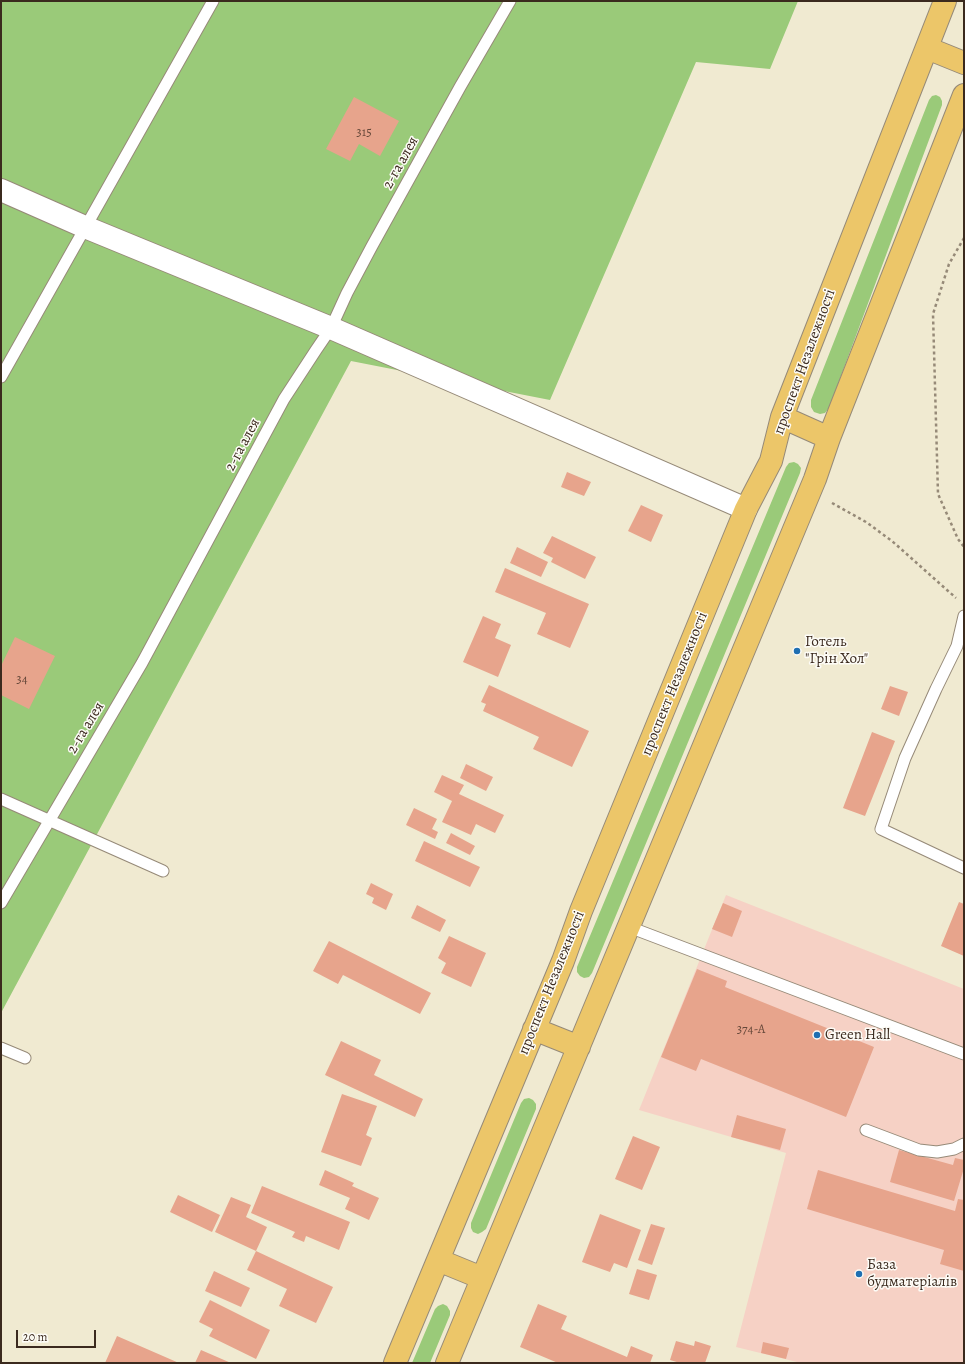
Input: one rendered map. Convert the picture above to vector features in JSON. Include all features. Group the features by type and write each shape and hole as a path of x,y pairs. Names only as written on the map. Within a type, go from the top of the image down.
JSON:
{"main road":[{"name":"проспект Незалежності","path":"395,1363 563,961 581,911 746,509 771,461 782,417 945,1"},
{"path":"927,48 964,63"},
{"path":"447,1363 809,494 829,438 964,94"},
{"path":"782,417 829,438"},
{"path":"534,1029 579,1047"},
{"path":"438,1260 482,1278"}],"street":[{"path":"1,190 85,227 331,328 746,509"}],"lane":[{"path":"1,377 213,1"},
{"name":"2-га алея","path":"1,903 142,663 284,399 331,328 347,293 376,240 460,87 510,1"},
{"path":"964,616 957,646 905,758 881,829 964,868"},
{"path":"1,799 163,870"},
{"path":"629,927 964,1054"},
{"path":"1,1048 25,1058"},
{"path":"866,1130 919,1150 937,1152 954,1149 964,1144"}],"path":[{"path":"964,238 949,264 933,314 938,494 958,539 964,547"},
{"path":"809,494 866,522 892,541 959,601"}],"shaded area":[{"name":"Green Hall","path":"726,895 964,989 964,1363 801,1363 736,1347 786,1153 639,1110"}],"green space":[{"path":"1,1 798,1 770,69 696,62 550,400 351,361 1,1013"},
{"path":"936,95 940,97 942,105 829,408 825,413 820,414 814,412 811,407 811,400 929,100 932,96"},
{"path":"794,462 801,468 800,473 592,973 589,977 584,978 577,972 577,967 786,467 789,463"},
{"path":"529,1098 536,1104 536,1109 486,1229 478,1234 473,1232 471,1223 521,1103 524,1099"},
{"path":"443,1304 447,1306 450,1311 450,1315 430,1363 412,1363 435,1309"}],"building":[{"path":"354,97 399,121 380,156 359,144 350,161 326,149"},
{"path":"567,472 591,482 584,496 561,487"},
{"path":"641,505 663,515 651,542 628,531"},
{"path":"552,536 596,557 585,579 551,562 553,558 543,553"},
{"path":"517,547 548,562 541,577 510,563"},
{"path":"505,568 589,604 570,648 537,634 546,613 495,592"},
{"path":"483,616 501,624 495,638 511,645 498,677 463,662"},
{"path":"15,637 55,656 29,709 1,695 1,666"},
{"path":"489,685 589,731 572,767 533,749 539,737 483,711 486,704 481,702"},
{"path":"890,686 908,692 899,716 881,709"},
{"path":"872,732 895,741 865,816 843,808"},
{"path":"466,764 493,777 486,791 460,778"},
{"path":"442,775 464,785 459,794 504,815 495,833 476,824 471,835 442,822 452,801 434,792"},
{"path":"414,808 437,819 432,829 438,832 435,839 406,825"},
{"path":"451,833 475,846 470,855 446,843"},
{"path":"424,841 480,867 470,887 415,861"},
{"path":"371,883 393,894 386,910 372,903 374,898 366,894"},
{"path":"959,902 964,904 964,956 941,946"},
{"path":"723,903 742,911 732,937 712,929"},
{"path":"417,905 446,920 440,932 411,918"},
{"path":"449,936 486,953 471,987 441,973 446,963 438,958"},
{"path":"329,941 431,993 420,1014 343,975 338,984 313,971"},
{"path":"697,969 727,981 725,987 874,1047 846,1117 701,1059 696,1071 661,1057"},
{"path":"341,1041 381,1060 374,1075 423,1099 415,1117 325,1075"},
{"path":"342,1094 377,1106 366,1135 372,1138 361,1166 321,1152"},
{"path":"737,1115 786,1129 780,1150 731,1137"},
{"path":"633,1136 660,1147 642,1190 615,1179"},
{"path":"899,1150 953,1165 955,1158 964,1160 964,1168 954,1201 890,1182"},
{"path":"325,1170 354,1183 352,1186 379,1198 369,1220 345,1209 350,1198 319,1185"},
{"path":"818,1170 955,1211 958,1199 964,1200 964,1271 940,1264 944,1250 807,1209"},
{"path":"262,1186 350,1222 339,1250 306,1236 304,1242 292,1237 295,1232 251,1213"},
{"path":"178,1195 220,1215 212,1232 170,1212"},
{"path":"231,1197 251,1205 246,1217 267,1227 256,1251 215,1232"},
{"path":"600,1214 641,1230 627,1268 614,1263 610,1272 582,1262"},
{"path":"651,1224 665,1228 652,1265 638,1260"},
{"path":"256,1251 333,1287 316,1323 279,1306 287,1289 247,1270"},
{"path":"637,1269 657,1275 649,1300 629,1294"},
{"path":"214,1271 250,1288 241,1307 205,1291"},
{"path":"210,1300 270,1330 256,1359 209,1336 213,1329 199,1322"},
{"path":"538,1304 567,1316 561,1329 627,1357 631,1346 653,1355 650,1363 558,1363 520,1347"},
{"path":"117,1336 179,1363 105,1363"},
{"path":"676,1341 694,1346 695,1341 711,1346 705,1363 680,1363 670,1360"},
{"path":"763,1342 789,1348 786,1359 761,1353"},
{"path":"201,1350 231,1363 195,1363"}],"place":[{"name":"Готель \"Грін Хол\"","path":"797,651"},
{"name":"Green Hall","path":"817,1035"},
{"name":"База будматеріалів","path":"859,1274"}]}
